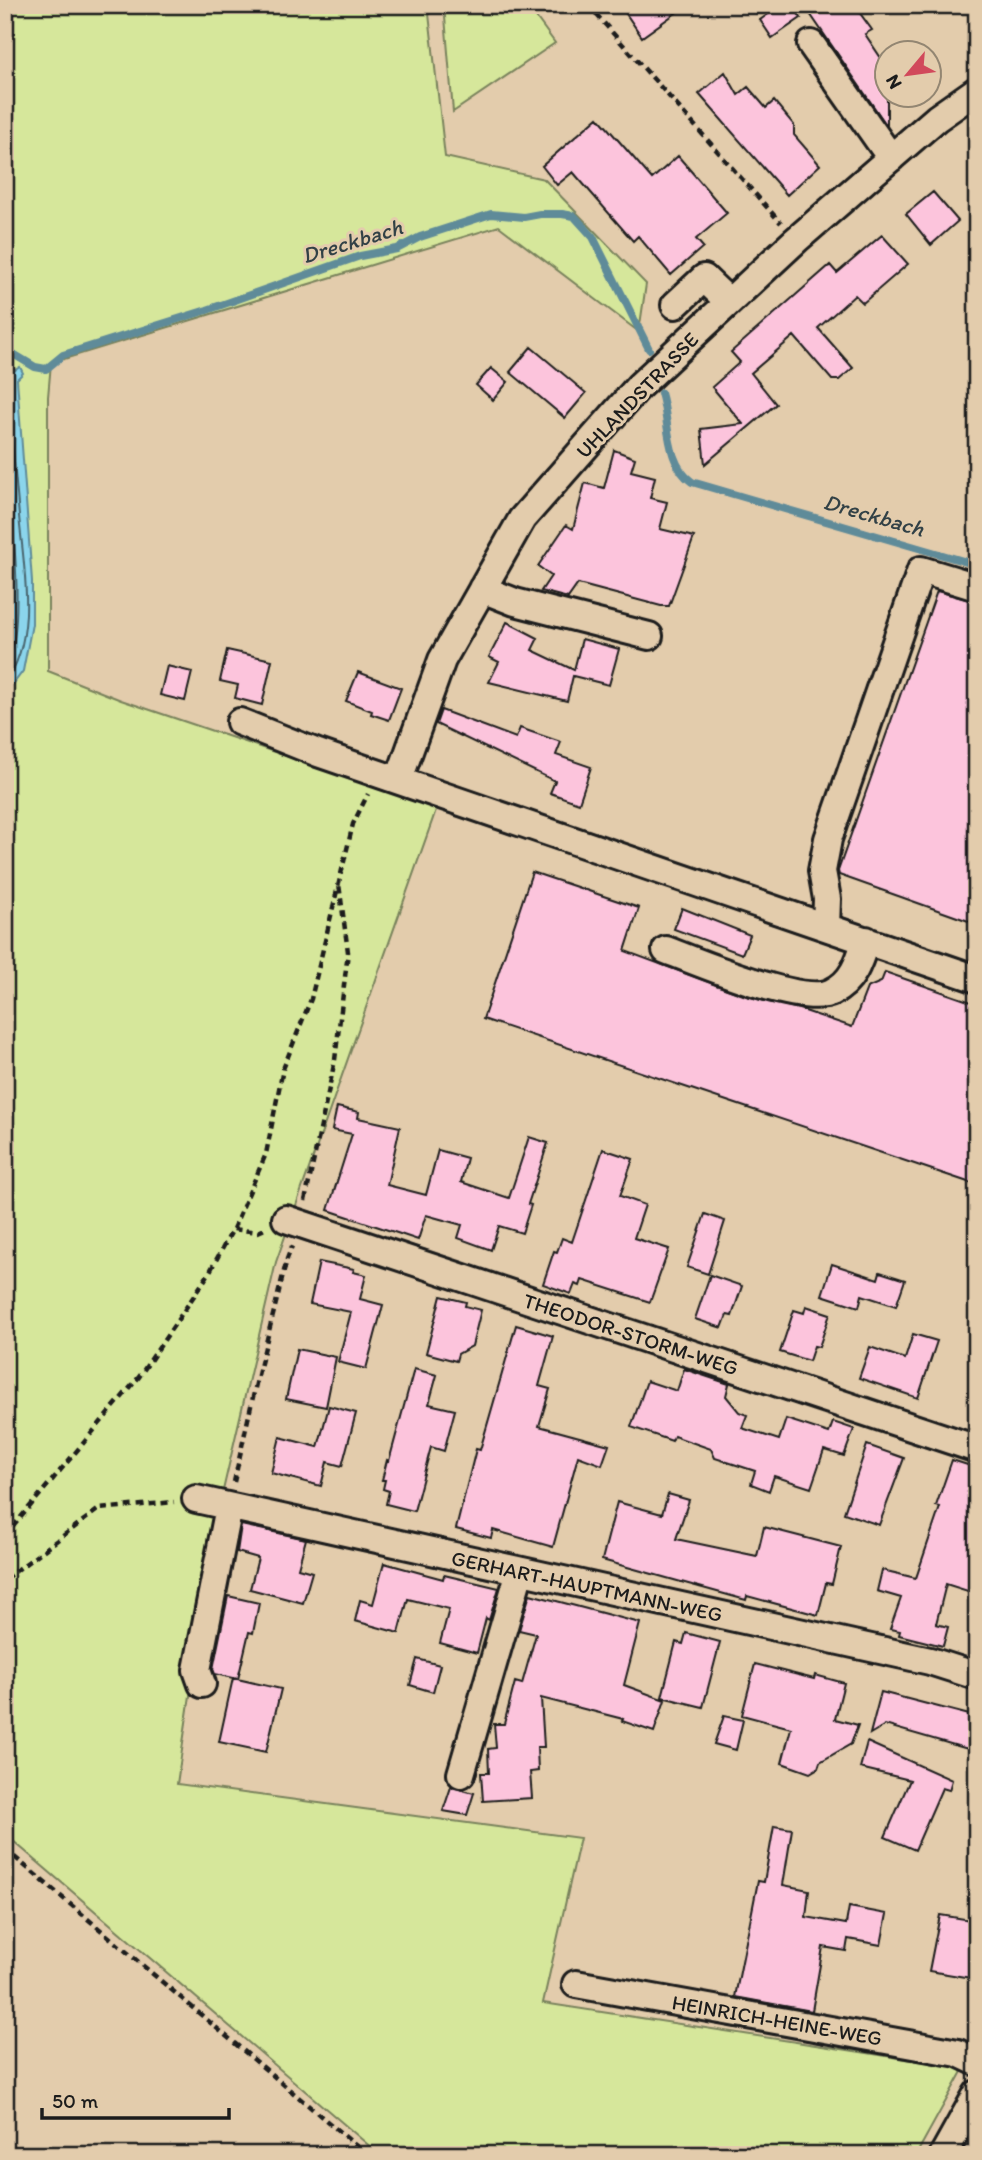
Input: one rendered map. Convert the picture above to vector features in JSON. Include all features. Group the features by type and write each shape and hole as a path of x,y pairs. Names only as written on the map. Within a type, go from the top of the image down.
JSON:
{"street":[{"path":"811,44 891,158"},
{"name":"UHLANDSTRASSE","path":"389,776 442,660 522,519 639,386 796,240 937,118 977,90"},
{"path":"675,305 704,278 729,302"},
{"path":"816,923 827,899 822,871 828,839 921,570 977,587"},
{"path":"482,589 515,602 649,636"},
{"path":"240,722 977,979"},
{"path":"666,950 759,984 807,996 829,994 847,982 858,967 866,940"},
{"name":"THEODOR-STORM-WEG","path":"286,1219 977,1449"},
{"name":"GERHART-HAUPTMANN-WEG","path":"196,1499 930,1661 977,1676"},
{"path":"202,1684 197,1670 229,1507"},
{"path":"461,1774 520,1571"},
{"name":"HEINRICH-HEINE-WEG","path":"576,1984 958,2053 977,2062"},
{"path":"943,2155 977,2094"}],"path":[{"path":"588,5 796,240"},
{"path":"5,1536 139,1377 208,1275 233,1229 266,1154 283,1069 311,999 353,824 389,776"},
{"path":"233,1229 258,1232 286,1219"},
{"path":"5,1579 99,1509 196,1499"},
{"path":"5,1849 367,2155"}],"green space":[{"path":"5,5 428,5 445,157 544,179 646,284 639,332 499,226 51,363 48,397 48,671 121,700 437,807 276,1262 215,1525 177,1784 580,1838 543,2003 964,2068 916,2155 380,2155 5,1834"},
{"path":"444,5 527,5 555,43 453,112"}],"water":[{"path":"5,364 15,370 20,367 23,373 17,379 32,581 32,624 23,671 5,695"}],"building":[{"path":"620,5 687,5 642,37"},
{"path":"781,5 792,5 801,18 772,38 760,20"},
{"path":"804,5 854,5 872,30 865,34 874,48 874,107"},
{"path":"725,72 738,95 748,87 766,108 774,101 794,125 794,135 820,165 787,195 699,94"},
{"path":"875,108 887,108 887,126"},
{"path":"598,117 652,179 678,156 727,213 696,239 703,247 671,275 638,236 633,241 573,172 557,185 542,166"},
{"path":"933,192 958,221 931,245 906,214"},
{"path":"882,235 908,264 863,303 855,295 818,328 853,368 839,380 832,380 794,336 751,373 776,404 705,464 701,429 743,424 712,387 740,362 731,352 830,265 837,273"},
{"path":"531,347 586,393 565,418 510,372"},
{"path":"491,368 508,382 493,400 476,385"},
{"path":"614,450 635,458 631,471 655,477 650,498 667,502 660,529 694,537 669,606 578,584 568,598 541,591 551,576 538,566 566,525 573,529 585,483 604,488"},
{"path":"937,591 977,602 977,924 839,875 838,871"},
{"path":"507,622 538,638 532,650 574,670 582,639 619,649 609,685 573,676 567,701 489,682 499,662 489,657"},
{"path":"227,650 272,660 262,705 235,698 238,685 220,681"},
{"path":"167,666 192,672 185,701 160,695"},
{"path":"358,672 401,688 389,720 346,701"},
{"path":"441,710 516,738 520,728 561,742 556,755 591,767 579,803 550,793 555,781 436,724"},
{"path":"532,872 639,908 625,951 746,996 799,1009 852,1027 867,988 881,982 885,972 977,1004 977,1185 483,1019"},
{"path":"682,908 750,935 742,954 674,929"},
{"path":"337,1107 359,1112 358,1118 400,1127 387,1185 426,1195 438,1150 467,1158 461,1182 509,1198 529,1137 548,1143 528,1204 531,1205 522,1233 499,1226 491,1250 458,1238 462,1225 426,1215 418,1240 328,1210 352,1134 332,1130"},
{"path":"603,1149 633,1159 620,1196 645,1205 634,1238 669,1249 650,1302 582,1280 580,1286 575,1284 571,1294 543,1284 554,1251 557,1252 562,1238 572,1242"},
{"path":"705,1214 725,1221 708,1274 687,1267"},
{"path":"319,1262 354,1269 353,1272 366,1275 360,1299 383,1305 366,1369 338,1362 351,1312 310,1304"},
{"path":"832,1264 878,1279 880,1272 905,1280 896,1306 862,1295 859,1307 822,1295"},
{"path":"710,1275 742,1286 732,1316 727,1315 722,1328 695,1319"},
{"path":"441,1296 466,1302 465,1306 481,1310 472,1346 458,1354 456,1361 426,1353"},
{"path":"806,1306 830,1314 819,1347 814,1346 809,1361 780,1352 794,1310 804,1313"},
{"path":"516,1325 553,1336 539,1386 550,1389 539,1426 609,1445 602,1465 578,1456 553,1547 493,1530 491,1538 456,1529 476,1449 480,1450"},
{"path":"913,1334 937,1341 918,1398 859,1378 870,1347 905,1359"},
{"path":"297,1349 336,1357 326,1407 286,1399"},
{"path":"414,1369 437,1375 429,1404 455,1410 444,1451 431,1447 414,1511 386,1504 389,1491 383,1489 385,1480 382,1480"},
{"path":"684,1369 729,1384 726,1396 739,1412 747,1415 742,1428 779,1440 786,1419 829,1433 833,1422 854,1429 844,1456 824,1450 811,1488 774,1476 769,1491 751,1484 755,1471 715,1458 711,1449 674,1436 672,1441 631,1427 647,1381 677,1391"},
{"path":"329,1406 356,1413 342,1466 327,1462 321,1486 271,1473 280,1437 318,1447"},
{"path":"867,1445 904,1458 879,1525 844,1513"},
{"path":"952,1460 977,1468 977,1594 946,1584 936,1624 948,1627 943,1646 899,1635 900,1631 890,1629 901,1598 877,1591 882,1570 916,1578 940,1507 936,1506"},
{"path":"668,1494 689,1500 676,1539 757,1556 764,1527 841,1547 832,1584 826,1583 818,1615 747,1596 746,1600 602,1560 617,1502 662,1514"},
{"path":"241,1525 306,1539 298,1568 312,1572 303,1603 250,1589 258,1558 237,1552"},
{"path":"384,1563 443,1579 444,1575 499,1588 489,1620 486,1618 477,1653 440,1643 449,1609 408,1599 399,1633 355,1621 360,1600 373,1604"},
{"path":"530,1594 640,1623 624,1685 665,1700 654,1732 622,1721 623,1719 541,1698 544,1747 537,1747 538,1771 530,1772 532,1798 483,1801 481,1773 489,1773 488,1749 496,1748 494,1724 504,1724 515,1682 522,1684 536,1634 519,1630"},
{"path":"228,1596 259,1603 253,1633 249,1632 238,1679 215,1674 213,1669"},
{"path":"686,1633 720,1642 703,1707 662,1697 676,1642 683,1644"},
{"path":"417,1659 440,1665 433,1692 410,1685"},
{"path":"755,1664 814,1679 815,1675 844,1683 835,1719 858,1725 851,1744 820,1762 818,1768 810,1773 782,1763 791,1728 742,1715"},
{"path":"233,1678 281,1689 266,1752 219,1742"},
{"path":"881,1692 977,1717 968,1749 885,1725 870,1734"},
{"path":"724,1716 743,1720 736,1750 714,1744"},
{"path":"867,1742 952,1780 949,1790 942,1788 915,1850 885,1837 910,1780 860,1768"},
{"path":"451,1787 474,1793 467,1815 443,1811"},
{"path":"774,1826 792,1829 783,1885 809,1890 806,1917 846,1924 849,1907 887,1914 881,1945 848,1939 846,1951 823,1947 812,2011 735,1997 758,1881 764,1882"},
{"path":"940,1915 977,1921 977,1979 929,1971"}],"waterway":[{"name":"Dreckbach","path":"5,349 35,367 46,369 63,355 207,310 360,256 397,249 420,237 491,214 524,217 540,214 574,216 593,237 649,349"},
{"name":"Dreckbach","path":"661,393 673,453 683,474 692,482 977,565"}]}
